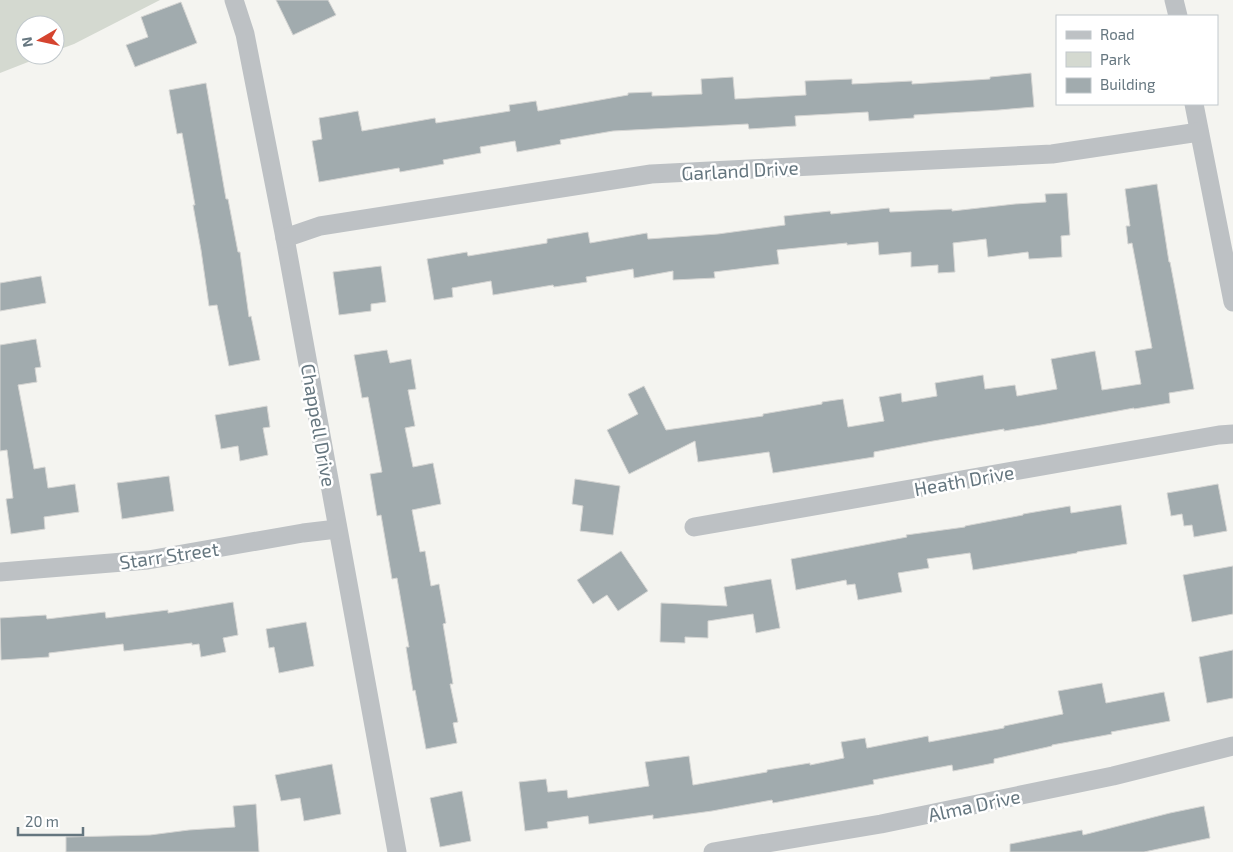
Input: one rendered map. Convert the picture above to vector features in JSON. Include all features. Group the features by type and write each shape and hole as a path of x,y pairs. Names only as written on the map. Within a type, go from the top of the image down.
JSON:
{"street":[{"name":"Chappell Drive","path":"234,0 245,34 285,238 397,852"},
{"path":"1174,0 1178,15"},
{"path":"1194,105 1233,302"},
{"name":"Garland Drive","path":"285,238 320,226 651,174 1052,154 1200,132"},
{"name":"Heath Drive","path":"694,527 1233,434"},
{"name":"Starr Street","path":"0,572 148,560 303,533 337,529"},
{"name":"Alma Drive","path":"713,852 881,824 1113,776 1233,746"}],"green space":[{"path":"0,0 160,0 65,47 65,15 15,15 15,65 20,65 0,73"}],"building":[{"path":"276,0 328,0 336,15 293,35"},
{"path":"181,2 197,43 135,67 126,45 148,37 141,17"},
{"path":"1031,73 1034,107 914,115 914,118 869,121 868,112 795,116 796,126 749,129 748,124 613,131 560,140 561,144 517,152 515,141 480,147 481,153 443,160 444,164 400,172 399,168 319,182 312,141 322,139 319,118 358,111 362,131 435,118 436,123 510,111 509,105 536,101 538,111 628,95 628,93 652,92 652,96 702,94 701,79 733,77 735,99 806,95 805,81 852,79 852,84 912,81 912,84 990,79 990,77"},
{"path":"206,83 226,199 228,199 238,252 240,252 249,317 251,316 260,360 229,366 217,305 209,306 193,205 195,205 182,133 177,134 169,90"},
{"path":"1157,184 1169,262 1194,389 1169,393 1170,403 933,441 874,452 874,457 773,473 769,452 698,462 695,441 629,474 607,430 638,414 628,394 644,386 666,430 763,416 763,414 843,399 848,427 884,421 879,397 901,393 902,402 937,396 935,383 983,375 985,389 1015,385 1017,396 1057,389 1051,359 1095,351 1102,390 1141,384 1135,351 1152,348 1132,243 1128,244 1126,226 1130,226 1125,189"},
{"path":"1067,193 1070,235 1061,236 1062,257 1029,259 1028,252 988,257 986,239 953,243 955,272 938,273 938,265 911,267 911,252 879,255 878,242 847,245 847,243 777,250 779,264 714,272 715,278 673,280 673,271 634,278 633,269 586,277 587,282 554,287 553,285 493,295 491,281 452,288 453,297 434,300 427,259 467,252 468,256 547,243 547,239 588,232 590,243 647,233 648,239 718,234 785,225 784,216 830,211 831,214 889,208 890,212 952,209 952,211 1046,202 1045,194"},
{"path":"381,266 386,302 371,304 371,311 339,315 333,272"},
{"path":"41,276 46,303 0,311 0,283"},
{"path":"36,339 41,367 35,368 37,382 18,385 34,469 45,467 48,488 75,484 79,512 44,517 45,529 11,534 6,499 13,498 7,450 0,451 0,345"},
{"path":"387,350 390,363 411,359 416,389 408,390 415,426 405,428 413,467 433,463 441,504 412,510 420,552 425,551 431,586 439,584 446,623 443,624 453,684 450,684 458,722 453,723 457,743 426,749 415,690 413,691 406,647 409,647 397,578 392,579 381,515 377,516 370,474 382,472 368,397 362,398 354,355"},
{"path":"267,406 270,427 263,428 268,455 240,461 238,446 221,449 215,415"},
{"path":"169,476 174,511 122,519 117,483"},
{"path":"575,479 620,486 613,535 580,531 583,506 572,504"},
{"path":"1218,484 1227,531 1194,537 1192,525 1184,526 1182,514 1171,516 1167,493"},
{"path":"1121,505 1127,544 973,570 970,553 927,559 929,568 898,573 902,592 858,600 855,584 847,585 846,580 796,590 791,559 907,537 906,535 965,527 1070,506 1071,513"},
{"path":"621,551 648,591 618,611 607,595 593,604 577,580"},
{"path":"1233,566 1233,614 1192,622 1183,575"},
{"path":"771,579 780,628 756,633 753,614 708,621 708,638 685,637 685,643 660,642 661,603 727,606 724,587"},
{"path":"233,602 238,635 223,638 226,652 201,657 199,644 192,645 192,643 124,651 123,644 49,653 49,657 1,660 0,618 46,615 47,619 105,612 106,618 168,610 168,613"},
{"path":"306,622 314,666 279,673 274,647 269,648 266,629"},
{"path":"1233,650 1233,698 1207,703 1199,657"},
{"path":"1102,683 1106,703 1164,692 1170,721 1052,745 994,759 994,763 953,771 952,765 873,780 874,784 773,803 772,800 653,819 653,815 589,824 588,816 547,822 548,828 525,831 519,782 546,779 548,792 567,790 568,798 649,786 645,762 689,756 693,785 767,772 767,770 810,763 810,765 844,758 841,742 865,738 867,748 928,736 929,742 1004,728 1004,726 1063,714 1058,691"},
{"path":"332,764 341,814 304,821 300,798 281,801 275,775"},
{"path":"462,791 471,841 440,847 430,798"},
{"path":"256,804 259,852 66,852 66,837 150,835 235,827 233,806"},
{"path":"1204,806 1210,838 1144,852 1010,852 1010,844 1082,830 1083,835"}]}
